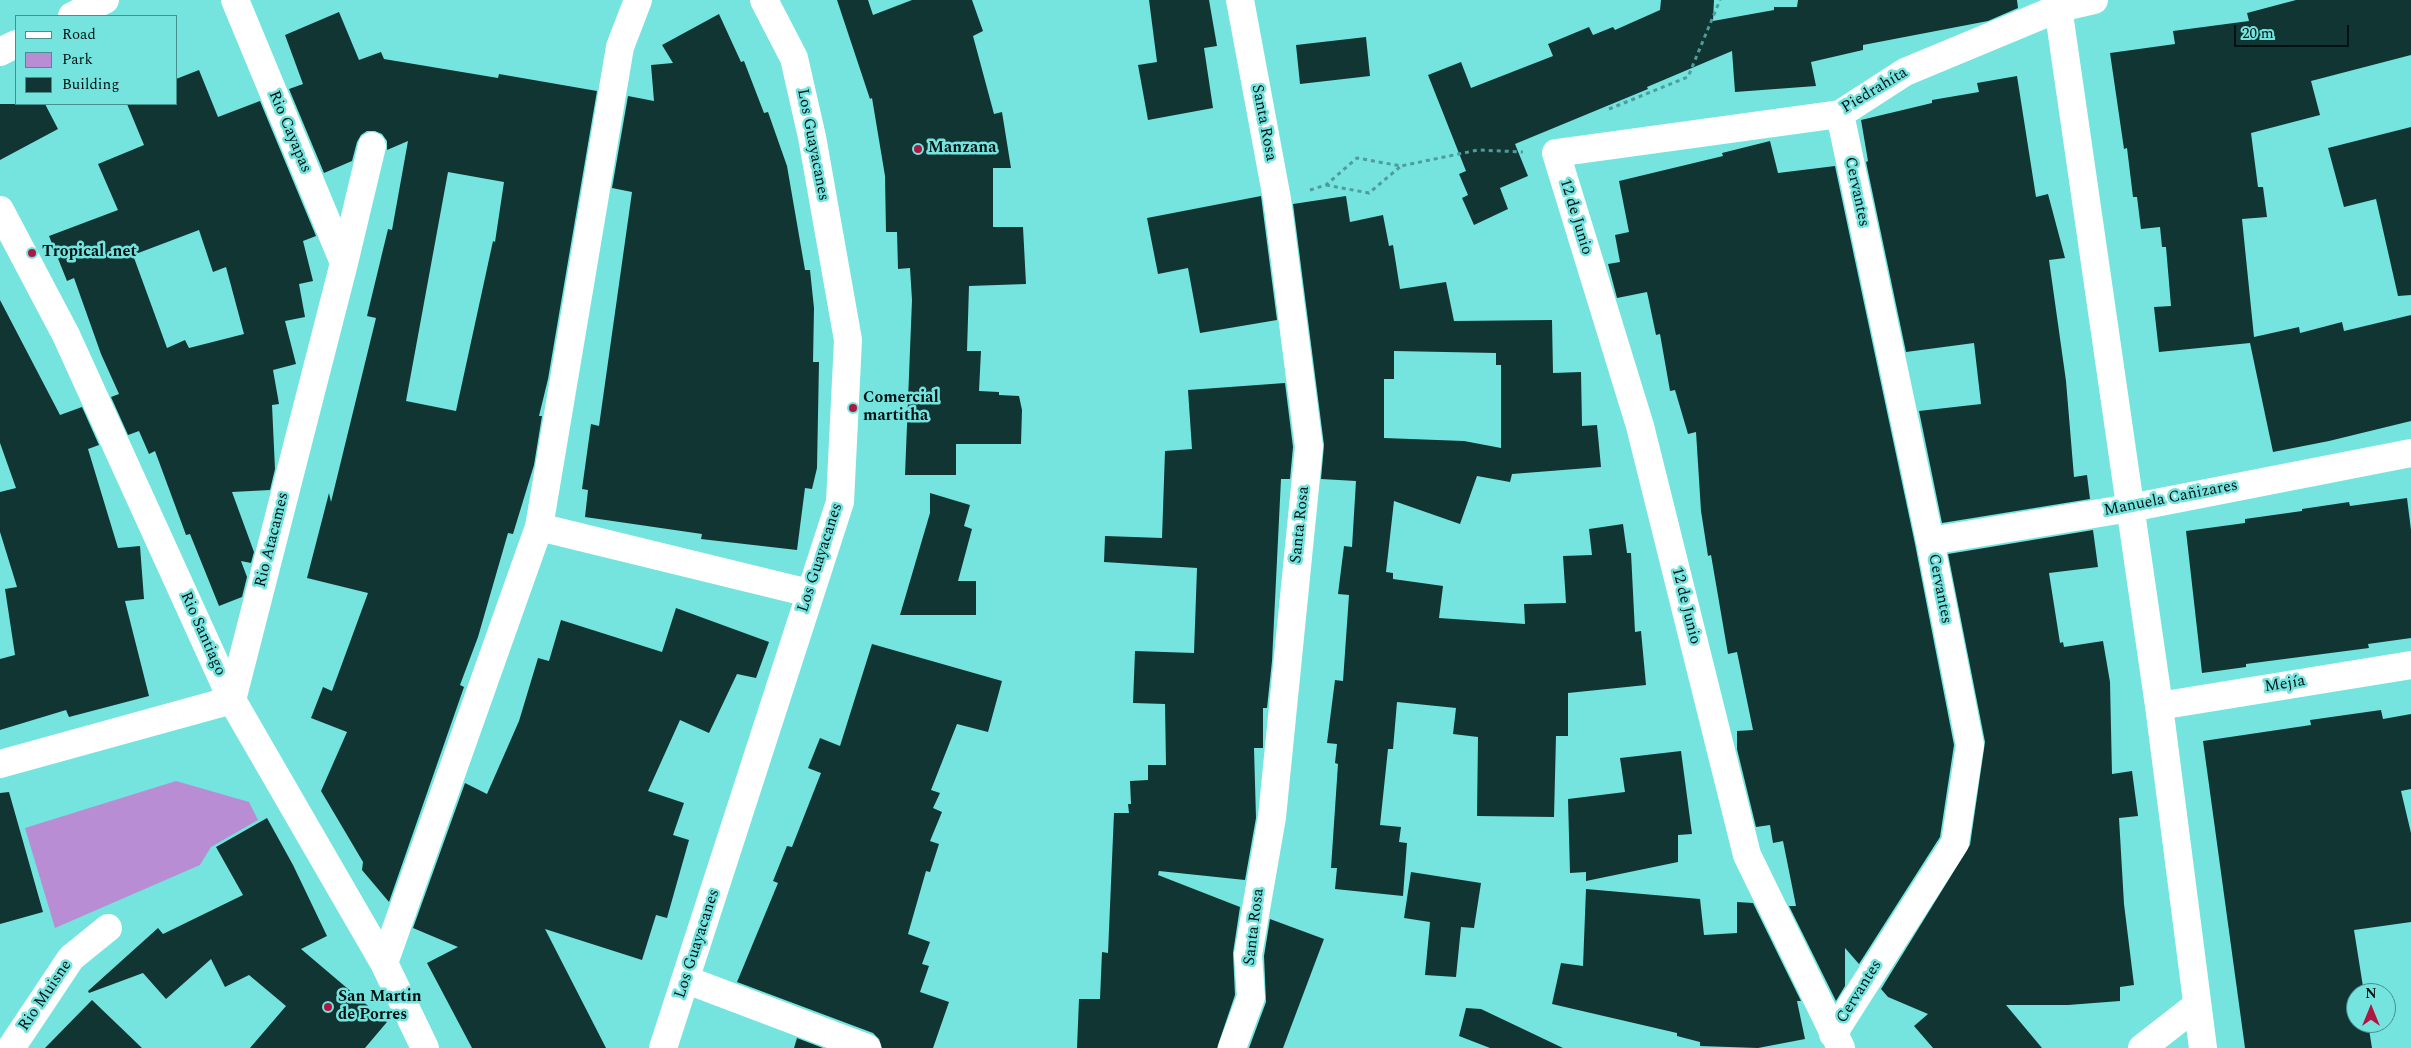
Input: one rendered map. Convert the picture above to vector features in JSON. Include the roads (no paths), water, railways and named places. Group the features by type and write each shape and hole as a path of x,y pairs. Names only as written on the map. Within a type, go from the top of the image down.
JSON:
{"street":[{"path":"74,15 105,0"},
{"name":"Rio Cayapas","path":"234,0 344,264"},
{"path":"384,963 539,527 620,47 638,0"},
{"name":"Los Guayacanes","path":"663,1048 687,980 809,593 840,502 848,340 812,137 794,58 764,0"},
{"name":"Santa Rosa","path":"1232,1048 1251,997 1248,955 1272,817 1308,447 1277,199 1240,0"},
{"name":"Piedrahíta","path":"1556,153 1840,114 1905,72 2058,4 2094,0"},
{"path":"2058,4 2160,706 2196,1006 2203,1048"},
{"path":"0,52 15,44"},
{"name":"Cervantes","path":"1837,1041 1955,843 1970,745 1930,541 1840,114"},
{"name":"Rio Atacames","path":"232,700 344,264 372,146"},
{"name":"12 de Junio","path":"1556,153 1640,426 1747,855 1837,1041"},
{"name":"Rio Santiago","path":"0,210 66,335 232,700 384,963 425,1048"},
{"name":"Manuela Cañizares","path":"1930,541 2130,508 2411,454"},
{"path":"539,527 809,593"},
{"name":"Mejía","path":"2160,706 2411,665"},
{"path":"0,764 232,700"},
{"name":"Rio Muisne","path":"11,1048 71,958 108,928"},
{"path":"687,980 866,1048"},
{"path":"2142,1048 2196,1006"}],"place":[{"name":"Manzana","path":"918,149"},
{"name":"Tropical .net","path":"32,253"},
{"name":"Comercial martitha","path":"853,408"},
{"name":"San Martin de Porres","path":"328,1007"}]}
